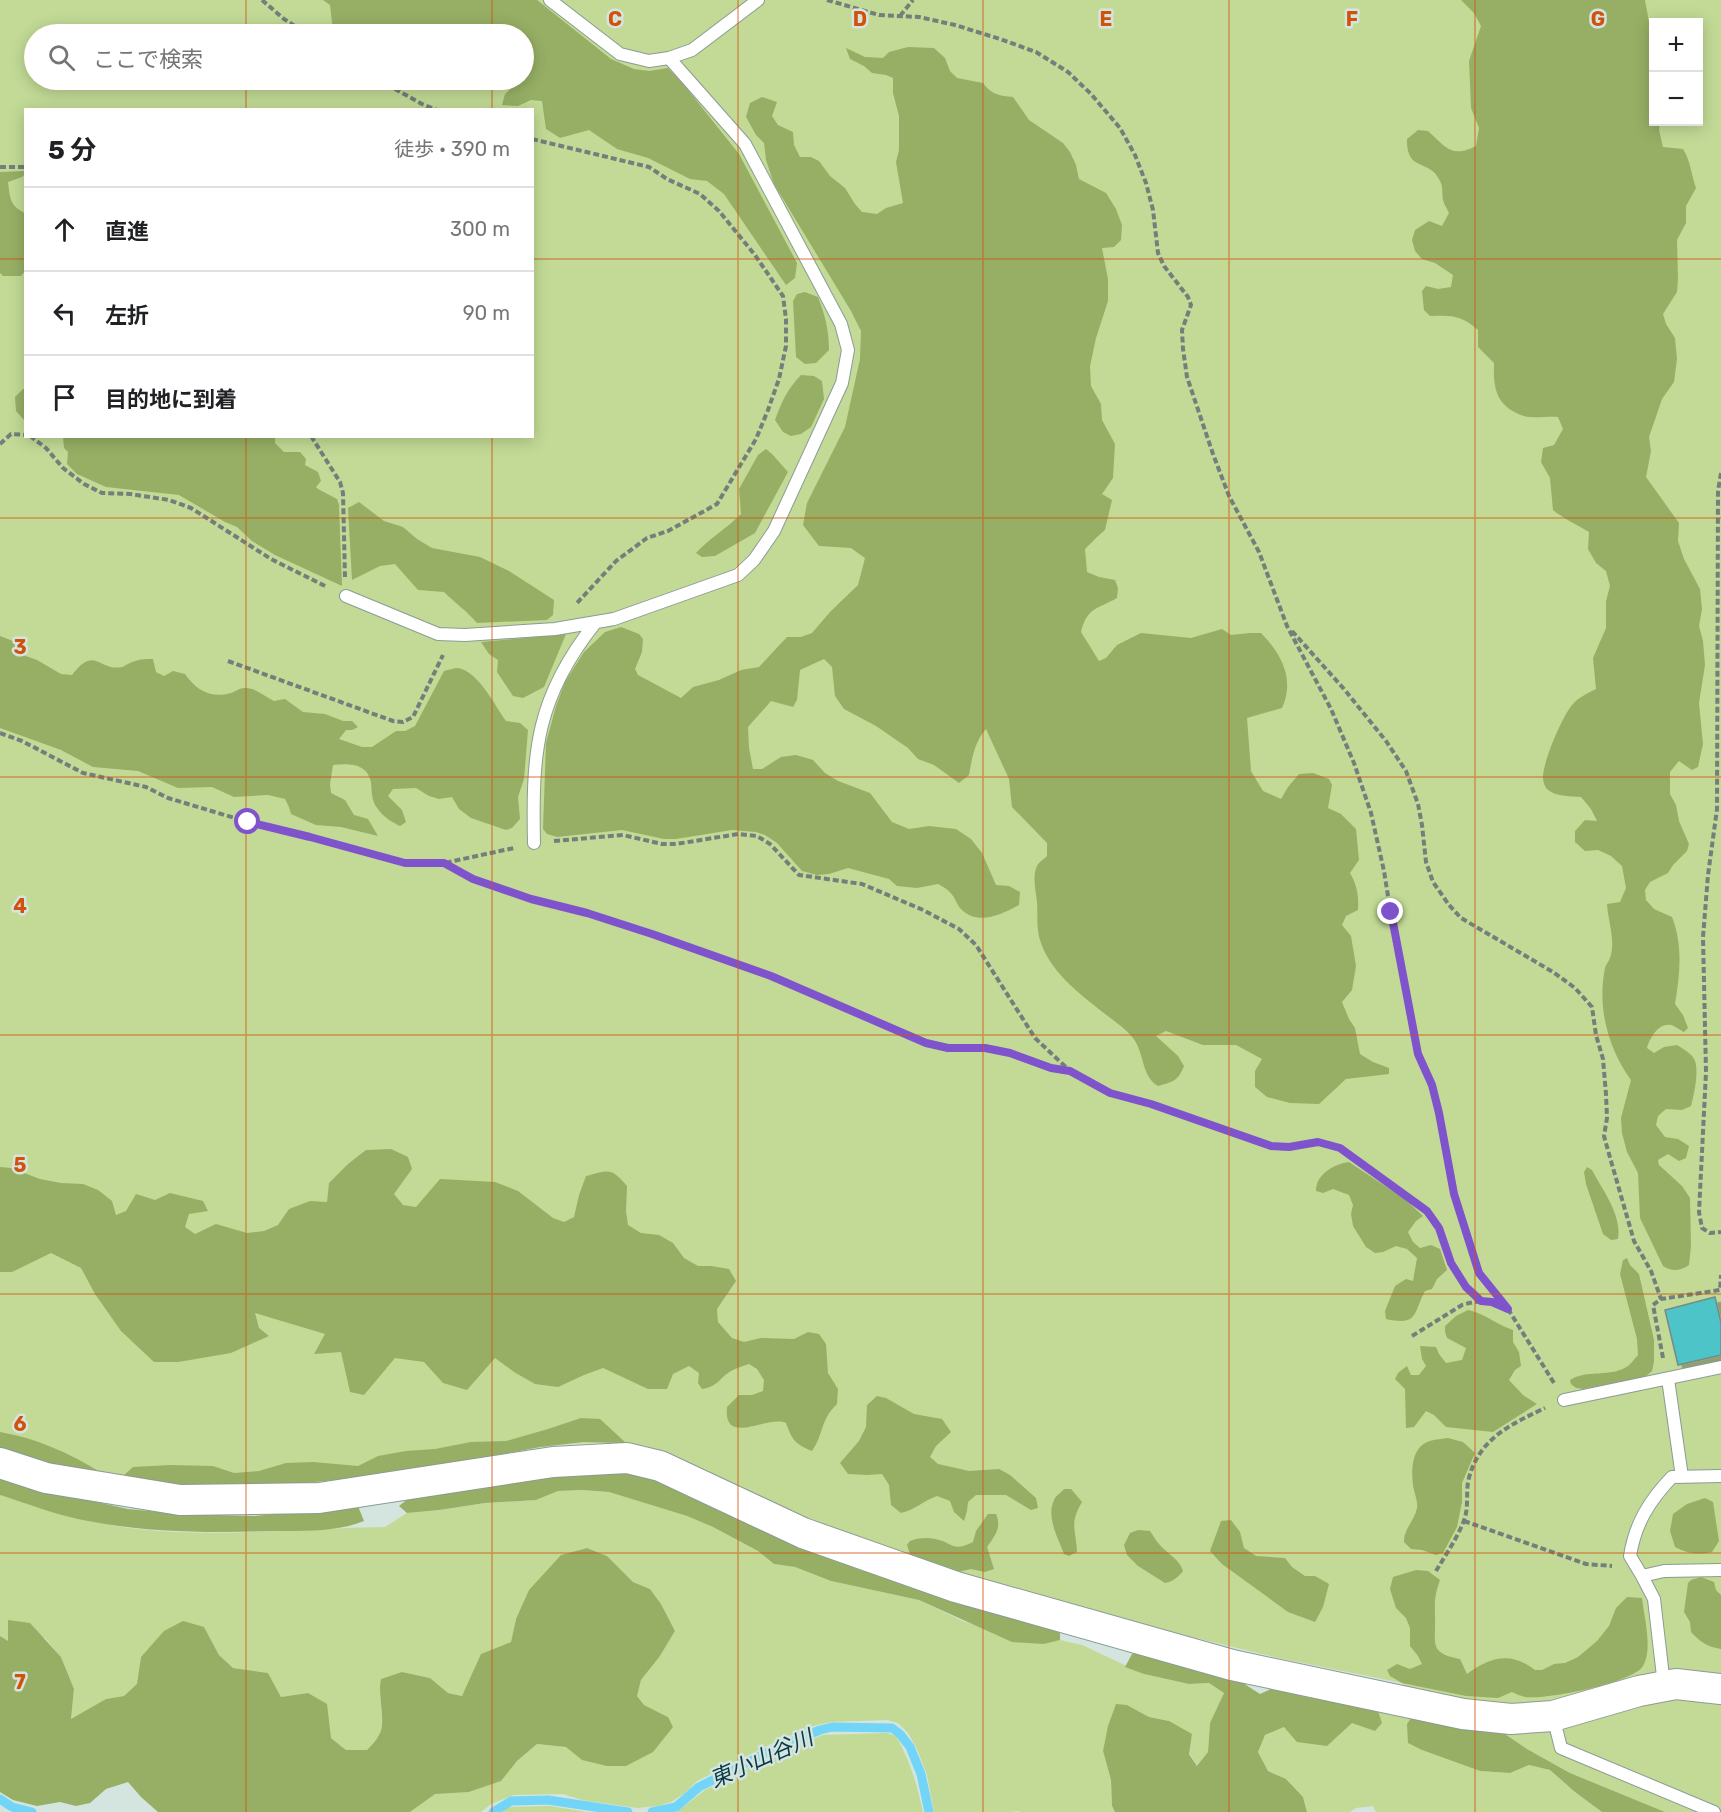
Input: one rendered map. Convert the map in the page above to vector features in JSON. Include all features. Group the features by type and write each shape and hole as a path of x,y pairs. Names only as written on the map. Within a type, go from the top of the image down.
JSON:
{"street":[{"path":"0,1463 46,1478 180,1500 319,1498 554,1462 627,1458 660,1466 803,1533 956,1587 1232,1665 1463,1714 1511,1719 1553,1716 1639,1691 1676,1684 1721,1689"}],"lane":[{"path":"550,0 620,54 649,61 669,58 692,50 758,0"},
{"path":"346,596 438,634 555,629 614,619 738,575 754,560 774,531 842,383 848,350 841,324 745,144 669,58"},
{"path":"534,843 533,786 535,759 543,720 559,676 578,645 596,622"},
{"path":"1564,1400 1721,1367"},
{"path":"1668,1379 1682,1477"},
{"path":"1664,1686 1653,1599 1630,1556 1633,1536 1645,1511 1658,1492 1672,1478 1721,1476"},
{"path":"1642,1576 1664,1571 1721,1570"},
{"path":"1553,1716 1561,1748 1714,1812"}],"path":[{"path":"262,0 292,24"},
{"path":"827,0 879,15 920,17 955,25 1036,52 1068,72 1120,128 1135,155 1146,183 1153,210 1158,253 1164,266 1191,304 1182,330 1187,377 1213,454 1229,496 1259,552 1287,626 1330,709 1354,763 1371,813 1418,1054 1432,1085 1454,1194 1479,1273 1508,1309 1564,1400 1520,1420 1492,1437 1479,1453 1471,1470 1464,1521 1436,1571"},
{"path":"900,16 913,0"},
{"path":"397,90 432,108"},
{"path":"534,140 649,167 667,179 700,194 718,211 755,255 783,296 786,319 786,346 779,379 768,410 756,439 717,504 668,531 647,538 616,561 555,629"},
{"path":"0,167 24,167"},
{"path":"0,444 11,434 24,435"},
{"path":"33,438 46,448 63,468 84,484 102,493 130,494 169,500 191,508 271,559 346,596 343,493 340,482 312,438"},
{"path":"1721,473 1718,491 1717,809 1703,937 1706,1072 1699,1212 1702,1228 1710,1233 1721,1232"},
{"path":"1287,626 1344,689 1379,732 1406,771 1418,804 1426,862 1433,882 1449,905 1461,918 1553,972 1575,988 1592,1007 1596,1035 1603,1059 1607,1118 1604,1136 1606,1145 1634,1241 1651,1271 1661,1299"},
{"path":"228,661 393,721 403,722 413,717 453,635"},
{"path":"0,733 22,741 82,774 146,787 168,798 237,819 405,863 444,863 534,843 622,835 662,844 676,844 738,834 757,836 770,844 799,875 862,884 923,910 959,929 976,945 1035,1038 1070,1071 1110,1093 1151,1104 1271,1146 1289,1147 1318,1142 1340,1148 1427,1211 1439,1228 1451,1263 1466,1287 1481,1301"},
{"path":"444,863 473,879 531,899 609,920 674,941 760,972 926,1043 948,1048 985,1048 1010,1053 1051,1068 1070,1071"},
{"path":"1668,1379 1653,1305 1661,1299 1720,1290 1721,1275"},
{"path":"1412,1336 1462,1305 1481,1301 1492,1302 1508,1309"},
{"path":"1464,1521 1586,1564 1617,1566 1634,1562"}],"green space":[{"path":"0,0 1721,0 1721,1812 1665,1812 1570,1773 1527,1749 1496,1728 1422,1750 1480,1771 1510,1773 1529,1765 1550,1770 1602,1812 1376,1812 1373,1806 1356,1808 1350,1812 1307,1812 1303,1797 1286,1779 1268,1771 1258,1752 1265,1735 1284,1727 1353,1723 1377,1708 1426,1717 1402,1683 1278,1658 1196,1638 1034,1595 915,1559 851,1538 646,1446 612,1443 561,1445 510,1453 164,1484 49,1464 0,1448"},
{"path":"323,0 537,0 611,59 634,69 649,71 668,68 739,154 797,263 795,278 786,285 724,194 707,181 690,179 648,158 617,149 589,130 560,138 546,129 542,101 531,100 518,106 502,105 505,94 510,90 534,90 534,24 332,24 330,5"},
{"path":"1461,0 1645,0 1649,22 1649,126 1660,126 1663,147 1683,149 1696,188 1686,206 1686,223 1677,240 1677,292 1663,314 1675,338 1677,359 1674,382 1662,399 1649,437 1651,451 1646,477 1679,523 1678,541 1684,559 1700,589 1702,609 1699,626 1705,665 1699,703 1703,744 1698,767 1692,770 1679,761 1670,772 1670,794 1689,844 1687,851 1668,873 1650,882 1645,890 1646,900 1654,909 1672,917 1678,938 1680,960 1675,1004 1688,1028 1684,1032 1671,1025 1662,1026 1652,1036 1647,1048 1654,1053 1664,1047 1677,1045 1692,1056 1696,1066 1696,1084 1691,1106 1682,1110 1666,1109 1658,1116 1656,1125 1665,1137 1678,1139 1689,1146 1686,1158 1679,1161 1668,1154 1658,1160 1659,1165 1682,1186 1690,1198 1689,1265 1679,1270 1663,1266 1640,1218 1638,1173 1627,1152 1621,1118 1631,1080 1616,1055 1606,1027 1604,1013 1603,983 1605,968 1612,949 1607,904 1620,902 1626,888 1622,866 1611,856 1598,850 1585,851 1575,842 1575,831 1585,820 1597,821 1591,809 1581,797 1564,796 1548,790 1543,779 1549,751 1569,709 1578,699 1596,689 1593,658 1606,628 1606,601 1610,586 1606,571 1596,563 1588,549 1589,532 1553,510 1550,478 1541,462 1543,448 1554,445 1563,429 1558,417 1528,417 1507,407 1498,395 1494,381 1494,363 1478,347 1478,330 1461,319 1450,316 1430,316 1424,310 1422,291 1426,286 1438,289 1451,287 1453,275 1435,263 1422,259 1415,251 1412,240 1415,230 1429,221 1442,226 1449,213 1443,200 1440,181 1436,174 1410,157 1407,139 1418,130 1428,131 1444,146 1454,151 1467,150 1476,146 1479,128 1471,108 1469,61 1481,26 1474,13"},
{"path":"908,47 934,48 945,58 950,71 957,78 983,83 996,94 1013,97 1029,120 1063,143 1076,165 1079,179 1106,193 1116,209 1122,225 1121,240 1114,247 1102,248 1108,279 1108,301 1090,366 1091,386 1101,404 1102,420 1115,444 1113,478 1102,494 1112,500 1105,530 1085,549 1087,572 1115,580 1118,588 1117,598 1090,613 1081,632 1099,661 1106,658 1117,645 1141,633 1191,638 1222,629 1231,635 1261,633 1280,659 1287,678 1286,698 1282,708 1247,718 1251,771 1263,791 1281,799 1299,774 1313,773 1329,779 1332,785 1328,808 1341,814 1356,829 1359,860 1350,873 1357,891 1358,910 1346,916 1342,925 1351,936 1356,966 1352,990 1342,1002 1355,1028 1360,1054 1389,1068 1389,1074 1346,1079 1319,1104 1290,1103 1267,1097 1255,1087 1255,1071 1262,1059 1236,1045 1203,1045 1166,1031 1156,1036 1178,1056 1184,1066 1180,1075 1171,1082 1158,1086 1153,1082 1131,1035 1089,1002 1061,975 1046,955 1038,933 1035,879 1037,866 1047,856 1047,843 1012,807 1009,779 986,729 977,744 969,775 959,783 934,765 918,759 908,748 876,726 844,709 835,696 832,667 824,659 800,670 797,700 793,707 771,701 748,727 753,769 762,769 781,757 796,755 813,760 825,773 838,781 870,793 892,822 909,829 929,826 956,829 971,839 982,853 996,885 1009,886 1020,892 1019,905 997,915 974,917 961,909 950,892 938,884 917,888 897,886 889,879 848,868 817,875 802,871 777,843 756,832 732,830 664,839 622,830 557,837 547,834 543,829 546,743 556,706 565,682 584,652 605,632 621,627 639,634 643,639 642,652 635,669 638,675 681,698 693,687 719,680 741,670 759,667 787,637 801,637 812,633 858,585 865,558 851,548 819,546 803,525 807,503 845,427 860,359 861,331 774,184 766,160 764,143 756,135 746,117 750,103 762,97 777,102 772,116 778,125 793,132 794,145 800,157 811,157 819,161 830,176 845,188 862,212 877,214 886,208 903,203 896,162 899,150 899,116 893,93 893,78 872,73 850,59 846,48 865,57 883,58 889,52"},
{"path":"24,171 22,177 8,182 12,201 24,212 24,272 21,276 3,276 0,273 0,172"},
{"path":"805,292 818,297 826,323 829,350 816,363 805,364 796,357 793,301 797,294"},
{"path":"801,375 814,376 822,381 824,399 811,427 801,434 791,436 783,432 775,420 785,396"},
{"path":"24,389 24,420 16,411 15,397"},
{"path":"63,438 275,438 275,443 284,452 300,452 306,459 305,465 318,472 321,481 316,487 337,499 342,586 275,555 252,541 237,527 179,495 106,487 77,474 67,464 68,452 64,448"},
{"path":"766,449 788,472 755,533 715,556 702,557 696,553 741,514 739,489 758,455"},
{"path":"359,502 384,521 403,527 432,548 480,557 509,571 554,600 553,615 547,620 477,623 444,592 418,590 395,564 380,566 352,580 348,508"},
{"path":"566,634 544,687 523,698 513,696 497,672 498,660 489,654 481,642"},
{"path":"0,636 13,641 23,655 61,674 72,675 86,661 92,660 114,668 139,660 153,659 156,672 164,676 173,671 185,674 199,689 211,694 224,695 248,688 256,690 274,701 285,699 303,712 325,714 343,721 352,721 358,727 346,730 339,739 362,747 372,747 396,731 405,731 415,726 444,671 458,668 466,671 480,683 506,721 520,723 528,730 524,779 518,797 520,819 512,828 506,830 471,818 459,809 452,797 439,799 416,788 393,789 388,796 402,810 406,822 400,826 385,817 374,803 371,782 366,771 351,764 333,765 331,793 345,800 354,815 368,819 378,836 341,827 316,825 291,814 285,799 268,795 234,797 212,787 178,788 138,771 93,767 61,750 0,728"},
{"path":"391,1149 408,1157 412,1169 394,1194 403,1205 416,1207 440,1179 495,1182 518,1191 553,1218 564,1222 574,1217 586,1176 605,1172 613,1173 627,1186 628,1225 641,1233 659,1235 673,1243 684,1258 698,1266 729,1269 736,1281 717,1309 718,1322 732,1338 744,1342 761,1338 794,1339 808,1332 819,1334 826,1344 828,1373 838,1389 837,1404 825,1421 812,1451 795,1441 786,1423 778,1421 739,1428 732,1426 728,1419 727,1407 739,1395 752,1395 763,1391 764,1380 757,1369 749,1364 733,1370 715,1384 702,1389 698,1383 699,1373 689,1366 673,1374 667,1389 648,1389 603,1368 558,1387 535,1384 495,1358 467,1390 443,1383 424,1362 395,1358 364,1395 350,1392 341,1352 314,1354 325,1334 255,1313 259,1328 269,1336 231,1353 178,1362 154,1362 121,1331 95,1294 81,1268 51,1253 12,1272 0,1272 0,1167 11,1168 40,1179 83,1184 98,1190 112,1201 116,1215 126,1211 136,1194 155,1200 170,1193 203,1201 208,1211 189,1214 185,1227 195,1234 216,1224 247,1233 264,1231 278,1225 289,1209 310,1201 327,1202 329,1183 348,1164 366,1150"},
{"path":"1349,1162 1406,1200 1423,1216 1408,1232 1413,1242 1420,1248 1431,1245 1440,1249 1447,1270 1437,1279 1432,1289 1425,1291 1413,1316 1404,1321 1386,1319 1385,1311 1395,1286 1406,1279 1413,1281 1417,1258 1407,1249 1396,1246 1375,1253 1366,1247 1353,1226 1351,1214 1353,1205 1349,1195 1333,1189 1323,1193 1316,1191 1322,1175 1338,1165"},
{"path":"1587,1167 1592,1170 1614,1212 1618,1239 1611,1240 1603,1234 1586,1184 1584,1172"},
{"path":"1627,1258 1639,1274 1654,1340 1652,1371 1645,1377 1583,1389 1576,1388 1570,1380 1584,1375 1621,1370 1638,1355 1637,1339 1620,1274 1623,1260"},
{"path":"1468,1310 1513,1330 1513,1342 1519,1352 1521,1366 1515,1370 1509,1380 1523,1395 1537,1404 1493,1432 1446,1427 1434,1415 1426,1411 1414,1427 1406,1428 1405,1389 1395,1379 1398,1373 1407,1366 1411,1375 1419,1375 1426,1366 1422,1359 1420,1346 1436,1347 1446,1363 1462,1360 1466,1348 1447,1338 1445,1326 1456,1316"},
{"path":"877,1396 886,1398 914,1414 942,1419 951,1432 936,1446 930,1457 938,1464 969,1471 999,1469 1010,1475 1036,1498 1038,1508 1031,1510 1006,1495 976,1495 968,1502 964,1521 954,1512 950,1501 937,1496 901,1513 891,1505 889,1485 882,1474 848,1474 840,1463 859,1441 866,1427 867,1405"},
{"path":"581,1418 600,1419 626,1443 583,1442 540,1447 451,1464 287,1485 164,1484 123,1476 133,1467 170,1465 213,1466 234,1473 259,1471 286,1463 313,1462 358,1466 378,1456 406,1451 435,1449 471,1442 506,1441"},
{"path":"0,1432 52,1447 100,1472 49,1464 0,1448"},
{"path":"1448,1438 1463,1442 1475,1453 1462,1483 1462,1502 1457,1527 1443,1553 1436,1555 1411,1549 1404,1542 1404,1538 1417,1508 1412,1472 1416,1453 1419,1448 1432,1440"},
{"path":"636,1471 858,1569 1046,1627 1060,1633 1060,1640 1044,1644 1012,1642 919,1600 831,1581 795,1567 774,1564 758,1551 713,1527 687,1516 609,1492 558,1491 536,1500 485,1503 407,1513 399,1506 408,1499 564,1474"},
{"path":"0,1478 128,1509 181,1514 254,1516 358,1506 364,1521 332,1529 309,1531 204,1532 134,1528 66,1516 0,1495"},
{"path":"1064,1489 1071,1489 1082,1502 1074,1521 1077,1552 1069,1556 1064,1554 1051,1513 1055,1499"},
{"path":"558,1491 609,1492 687,1516 758,1551 774,1564 795,1567 831,1581 919,1600 965,1622 1044,1644 1060,1640 1082,1645 1144,1674 1189,1684 1209,1683 1224,1693 1210,1723 1208,1752 1198,1767 1169,1721 1149,1717 1127,1705 1103,1751 1111,1780 1112,1806 1115,1812 934,1812 927,1775 917,1749 908,1733 898,1723 887,1720 831,1722 779,1740 697,1781 671,1802 658,1806 637,1808 582,1800 563,1794 514,1795 491,1804 481,1812 410,1812 435,1793 469,1792 500,1781 517,1761 537,1744 567,1747 582,1760 668,1717 644,1705 637,1696 641,1680 660,1656 675,1631 650,1589 633,1582 607,1556 587,1548 561,1555 516,1619 511,1642 471,1678 462,1696 448,1693 430,1678 402,1672 381,1679 381,1730 367,1750 346,1750 331,1738 308,1693 281,1697 268,1673 233,1668 219,1655 204,1627 141,1657 138,1684 124,1696 106,1699 71,1720 74,1689 61,1657 45,1638 8,1642 0,1636 0,1495 68,1515 120,1527 169,1532 230,1533 385,1527 407,1513 485,1503 536,1500"},
{"path":"1705,1498 1713,1502 1719,1541 1712,1552 1707,1553 1698,1554 1675,1547 1670,1531 1673,1514 1687,1504"},
{"path":"988,1514 996,1514 998,1519 995,1535 987,1547 994,1569 985,1572 971,1569 958,1572 915,1559 910,1554 907,1545 910,1541 919,1539 941,1540 956,1547 973,1542 976,1531"},
{"path":"1231,1520 1240,1532 1244,1548 1256,1556 1285,1558 1292,1567 1305,1576 1315,1576 1329,1584 1323,1607 1315,1622 1288,1612 1222,1564 1210,1551 1221,1521"},
{"path":"1138,1530 1150,1531 1162,1547 1179,1563 1183,1571 1177,1577 1165,1583 1138,1566 1127,1555 1124,1545 1130,1533"},
{"path":"587,1548 607,1556 633,1582 650,1589 675,1631 660,1656 641,1680 637,1696 644,1705 668,1717 673,1727 653,1752 626,1766 607,1766 582,1760 566,1747 537,1744 517,1761 501,1781 469,1792 435,1794 410,1812 158,1812 128,1782 106,1789 90,1803 76,1806 60,1802 37,1806 13,1800 0,1792 0,1636 8,1641 8,1620 30,1623 61,1657 74,1689 71,1719 106,1699 124,1696 137,1684 141,1657 164,1631 183,1621 204,1627 219,1655 233,1668 268,1673 281,1697 308,1693 327,1704 331,1738 346,1750 367,1750 381,1730 381,1679 402,1672 430,1678 448,1693 462,1696 481,1654 511,1642 516,1619 529,1590 561,1555"},
{"path":"1416,1570 1428,1571 1440,1580 1435,1603 1436,1646 1443,1654 1460,1659 1467,1674 1492,1660 1501,1658 1517,1660 1535,1670 1542,1670 1578,1657 1597,1641 1609,1626 1616,1608 1627,1597 1642,1598 1648,1642 1646,1659 1643,1666 1636,1672 1623,1678 1588,1689 1550,1696 1525,1697 1512,1692 1498,1698 1466,1696 1402,1683 1390,1676 1387,1670 1397,1664 1410,1669 1422,1664 1410,1646 1410,1628 1406,1618 1396,1608 1390,1589 1393,1577"},
{"path":"1701,1577 1714,1582 1716,1590 1721,1595 1721,1649 1708,1645 1694,1636 1684,1612 1688,1583"},
{"path":"1143,1653 1241,1679 1260,1694 1275,1687 1377,1708 1382,1723 1375,1731 1352,1723 1327,1746 1297,1742 1284,1727 1265,1735 1258,1752 1268,1771 1286,1779 1303,1797 1307,1812 1115,1812 1112,1806 1111,1780 1103,1751 1108,1726 1116,1704 1127,1705 1149,1717 1169,1721 1192,1734 1189,1754 1197,1766 1208,1752 1210,1723 1224,1693 1209,1683 1189,1684 1144,1674 1125,1667 1132,1654"},
{"path":"1411,1718 1496,1728 1527,1749 1570,1773 1665,1812 1602,1812 1550,1770 1529,1765 1510,1773 1480,1771 1422,1750 1408,1743 1407,1724"},
{"path":"887,1733 896,1736 905,1754 916,1782 923,1812 677,1812 705,1790 786,1749 823,1735"},
{"path":"550,1806 587,1812 501,1812 509,1807"}],"building":[{"path":"1715,1297 1721,1323 1721,1355 1678,1365 1665,1310"}],"waterway":[{"name":"東小山谷川","path":"652,1812 676,1807 699,1787 774,1749 832,1727 892,1728 900,1734 910,1747 921,1774 929,1812"},
{"name":"東小山谷川","path":"0,1799 12,1807 32,1812"},
{"name":"東小山谷川","path":"493,1812 511,1801 548,1800 628,1812"}],"route":[{"path":"248,822 405,863 444,863 473,879 531,899 587,913 674,941 771,976 926,1043 948,1048 985,1048 1010,1053 1051,1068 1070,1071 1110,1093 1151,1104 1271,1146 1289,1147 1318,1142 1340,1148 1427,1211 1439,1228 1451,1263 1466,1287 1481,1301 1492,1302 1508,1309 1479,1273 1454,1194 1432,1085 1418,1054 1391,912"}]}
